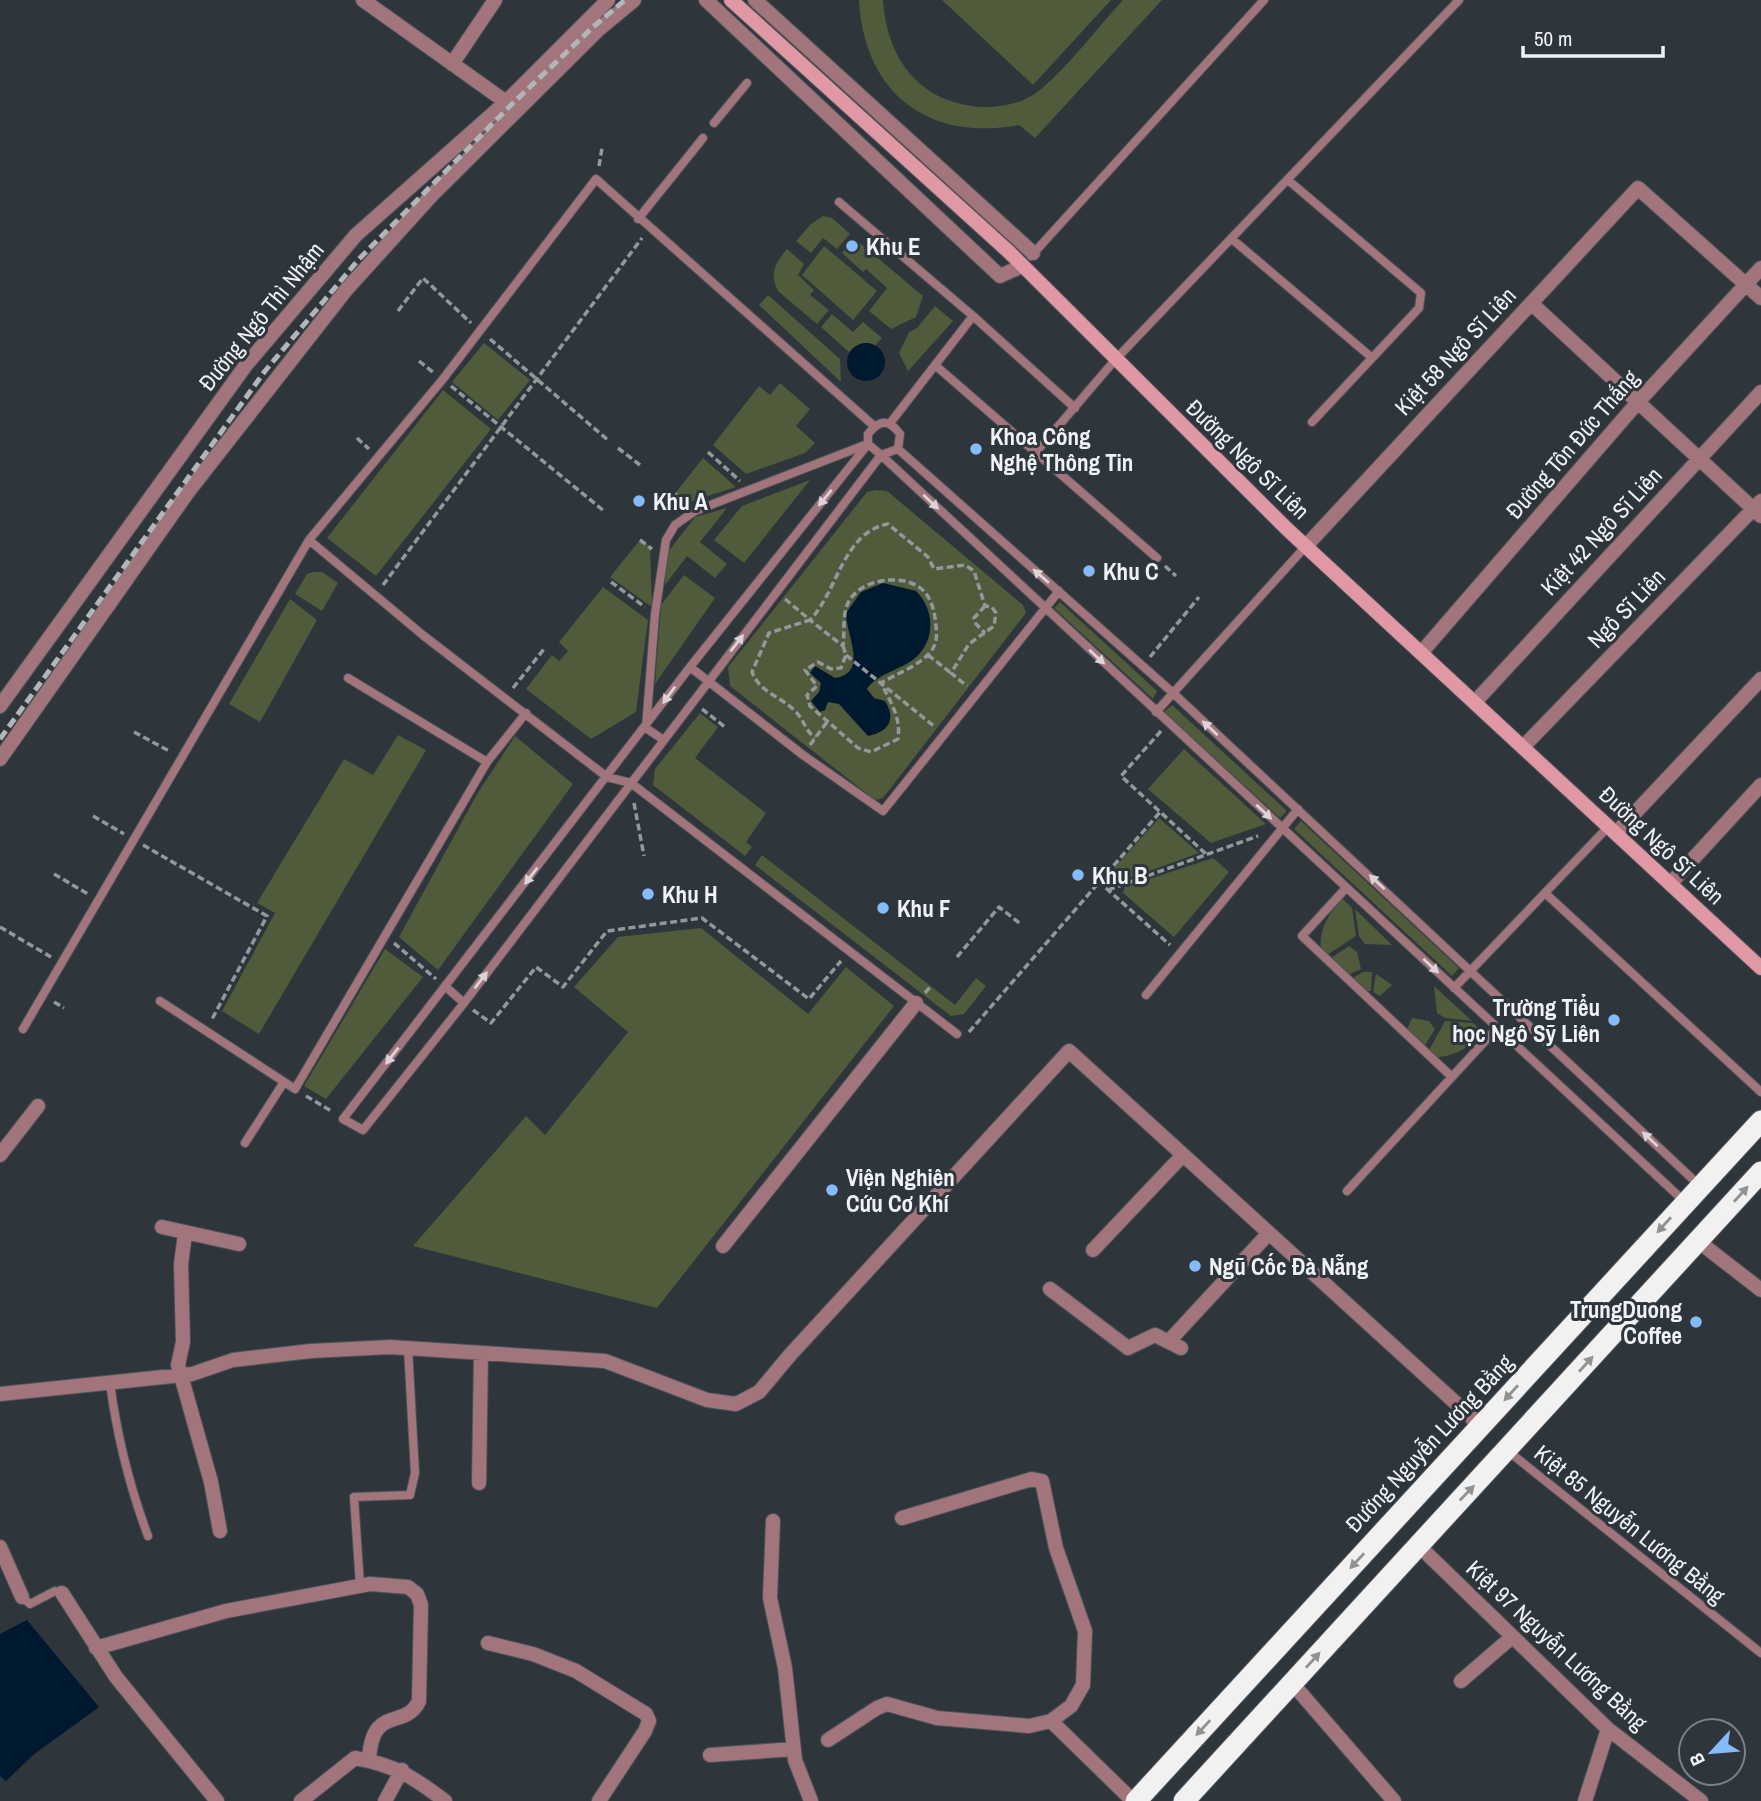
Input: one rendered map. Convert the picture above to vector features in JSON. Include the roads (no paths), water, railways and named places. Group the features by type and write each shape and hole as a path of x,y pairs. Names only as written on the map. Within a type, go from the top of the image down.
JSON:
{"highway":[{"name":"Đường Nguyễn Lương Bằng","path":"1134,1801 1761,1121"},
{"path":"1184,1801 1418,1544 1508,1451 1761,1172"},
{"path":"1693,1193 1721,1216"}],"street":[{"path":"363,0 506,102"},
{"path":"452,64 495,0"},
{"name":"Đường Ngô Thì Nhậm","path":"0,706 270,335 356,235 506,102 608,0"},
{"path":"0,759 188,492 346,290 449,178 599,29 634,0"},
{"path":"706,0 1000,276 1022,266"},
{"name":"Đường Ngô Sĩ Liên","path":"731,0 1009,253 1306,546 1761,968"},
{"path":"755,0 1033,254"},
{"name":"Kiệt 58 Ngô Sĩ Liên","path":"1306,546 1638,188 1746,286"},
{"name":"Đường Tôn Đức Thắng","path":"1421,653 1638,402 1761,268"},
{"path":"1746,286 1761,299"},
{"path":"1531,303 1699,458 1758,508"},
{"name":"Kiệt 42 Ngô Sĩ Liên","path":"1475,702 1761,392"},
{"name":"Ngô Sĩ Liên","path":"1523,747 1758,508"},
{"path":"1613,830 1761,679"},
{"path":"1671,884 1761,785"},
{"path":"723,1246 916,1003"},
{"path":"0,1394 179,1375 233,1360 285,1354 408,1348 605,1361 707,1400 736,1404 759,1392 777,1373 790,1355 1069,1051 1481,1426"},
{"path":"0,1155 38,1106"},
{"path":"1093,1250 1183,1155"},
{"path":"162,1227 239,1244"},
{"path":"1050,1289 1128,1348 1151,1335 1175,1344 1269,1233"},
{"path":"186,1234 181,1264 183,1342 178,1362 179,1375 211,1482 220,1531"},
{"path":"1698,1241 1761,1290"},
{"path":"479,1483 481,1353"},
{"path":"828,1740 877,1707 887,1704 937,1718 1029,1726 1051,1721 1079,1696 1084,1678 1086,1650 1084,1621 1056,1548 1044,1483 1040,1479 1032,1479 902,1518"},
{"path":"773,1521 769,1562 770,1598 785,1668 798,1773 811,1801"},
{"name":"Kiệt 97 Nguyễn Lương Bằng","path":"1418,1544 1608,1729 1700,1801"},
{"path":"0,1547 22,1597"},
{"path":"96,1648 226,1611 360,1585 387,1583 408,1587 417,1594 421,1605 418,1704 375,1730 370,1740 369,1760"},
{"path":"62,1593 96,1648 142,1711 217,1801"},
{"path":"1461,1681 1512,1637"},
{"path":"488,1643 533,1654 576,1671 646,1714 649,1721 645,1731 599,1801"},
{"path":"1292,1682 1394,1801"},
{"path":"1051,1721 1134,1801"},
{"path":"1585,1801 1608,1729"},
{"path":"710,1755 794,1749"},
{"path":"302,1801 355,1758 402,1770 445,1801"},
{"path":"385,1801 402,1770"}],"lane":[{"path":"1022,266 1264,0"},
{"path":"1037,451 1115,360 1459,0"},
{"path":"714,123 747,83"},
{"path":"638,219 703,138"},
{"path":"23,1029 309,540 481,332 596,179 649,229 874,426"},
{"path":"1288,180 1421,293 1419,308 1311,422"},
{"path":"839,202 973,316 1075,408"},
{"path":"1232,239 1371,357"},
{"path":"891,422 973,316"},
{"path":"935,365 1157,558"},
{"path":"885,421 891,422 900,434 898,449 881,455 662,739 464,1003 363,1130 343,1119 646,728 690,667 868,444 868,434 874,426 885,421"},
{"path":"868,444 1497,1028 1693,1193"},
{"path":"646,728 655,614 666,540 671,530 689,514 868,444"},
{"path":"898,449 1172,692 1471,969 1693,1193"},
{"path":"309,540 607,777 631,783 957,1034"},
{"path":"1156,712 1306,546"},
{"path":"690,667 833,778 883,811 1059,591"},
{"path":"348,678 487,762"},
{"path":"160,1002 295,1090 487,762 526,713"},
{"path":"646,728 662,739"},
{"path":"1146,995 1298,809"},
{"path":"1454,988 1545,892 1613,830"},
{"path":"1346,888 1302,936 1452,1077"},
{"path":"1545,892 1761,1092"},
{"path":"446,987 464,1003"},
{"path":"1347,1191 1497,1028"},
{"path":"246,1143 284,1082"},
{"path":"360,1585 354,1497 410,1495 415,1472 408,1348"},
{"path":"110,1383 116,1433 127,1478 148,1536"},
{"name":"Kiệt 85 Nguyễn Lương Bằng","path":"1508,1451 1761,1653"},
{"path":"22,1597 30,1605 55,1591 62,1593"}],"water":[{"path":"866,343 880,348 885,362 880,376 866,381 852,376 847,362 852,348"},
{"path":"883,583 916,591 927,607 930,625 929,635 921,652 867,689 874,698 885,701 890,714 888,724 881,732 868,736 839,704 828,702 825,710 820,712 811,701 819,692 821,683 810,673 815,666 835,678 845,675 851,669 853,652 846,613 861,592"},
{"path":"27,1620 99,1707 33,1755 6,1781 0,1776 0,1634"}],"railway":[{"path":"0,739 265,371 359,259 512,104 625,0"}],"place":[{"name":"Khu E","path":"852,246"},
{"name":"Khoa Công Nghệ Thông Tin","path":"976,449"},
{"name":"Khu A","path":"639,501"},
{"name":"Khu C","path":"1089,571"},
{"name":"Khu B","path":"1078,875"},
{"name":"Khu H","path":"648,894"},
{"name":"Khu F","path":"883,908"},
{"name":"Trường Tiểu học Ngô Sỹ Liên","path":"1614,1020"},
{"name":"Viện Nghiên Cứu Cơ Khí","path":"832,1190"},
{"name":"Ngũ Cốc Đà Nẵng","path":"1195,1266"},
{"name":"TrungDuong Coffee","path":"1696,1322"}]}
